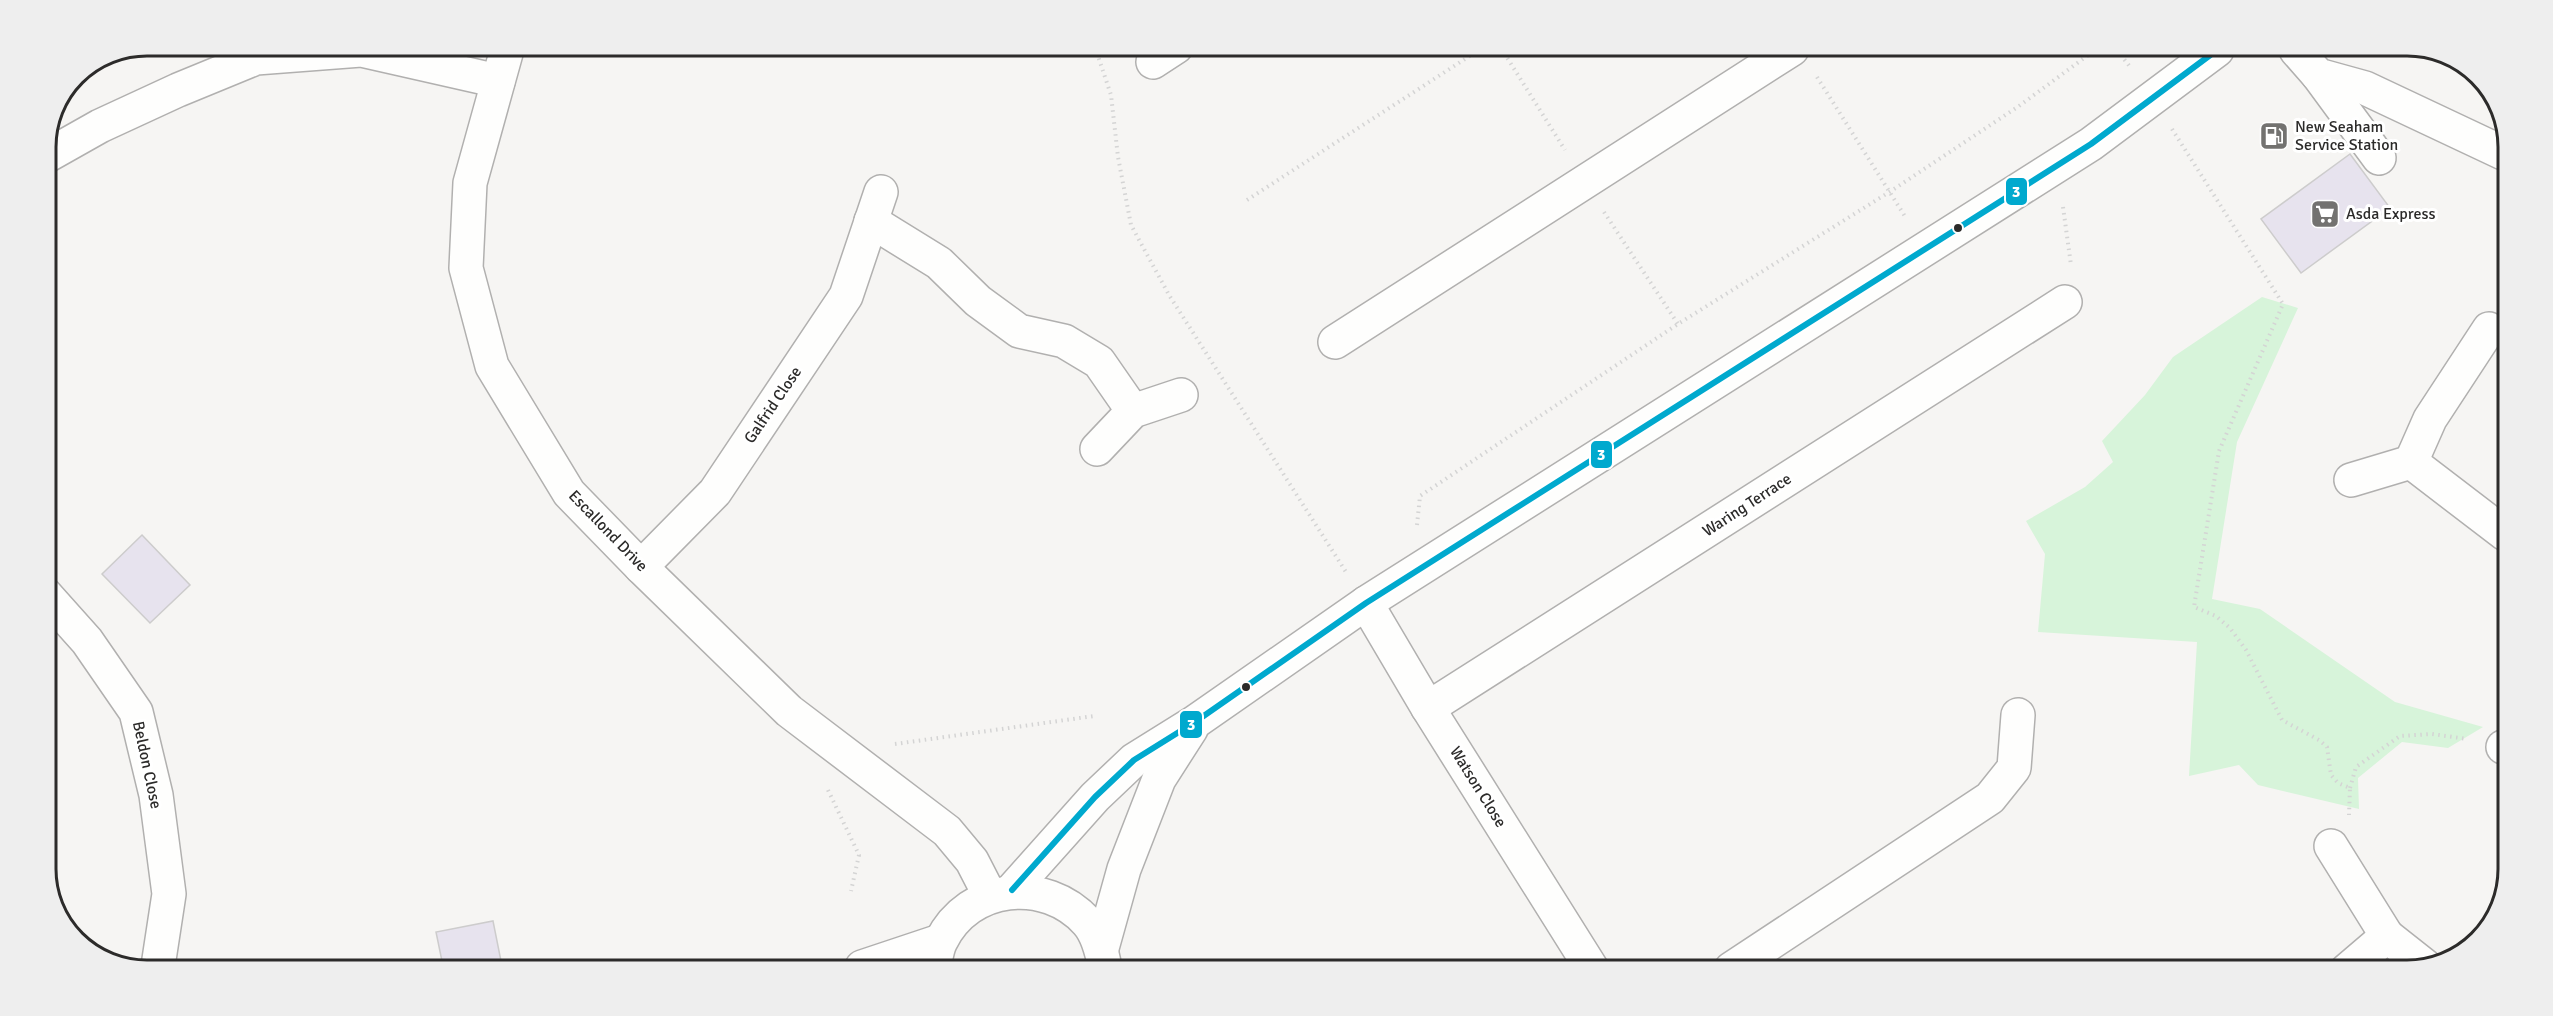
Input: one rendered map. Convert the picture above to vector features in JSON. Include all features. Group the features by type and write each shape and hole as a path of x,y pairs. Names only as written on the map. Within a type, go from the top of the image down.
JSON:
{"street":[{"path":"56,151 100,126 246,56"},
{"path":"388,56 498,81"},
{"name":"Escallond Drive","path":"505,56 470,183 466,268 492,366 569,493 641,567 789,711 947,831 1001,893"},
{"path":"902,960 937,954 960,914 1001,893 1134,760 1195,722 1366,603 2091,144 2209,56"},
{"path":"2301,56 2379,158"},
{"path":"1335,342 1801,58"},
{"path":"2318,75 2365,88 2497,150"},
{"name":"Galfrid Close","path":"641,567 716,492 846,296 876,207 978,300 1019,331 1064,341 1099,362 1132,411"},
{"name":"Waring Terrace","path":"1428,708 2065,302"},
{"path":"2351,480 2411,462 2430,419 2489,329"},
{"path":"1097,449 1132,411 1181,395"},
{"path":"2411,462 2498,528"},
{"name":"Watson Close","path":"1366,603 1428,708 1586,960"},
{"name":"Beldon Close","path":"56,606 87,641 136,712 156,795 169,894 159,960"},
{"path":"1745,960 1990,798 2014,768 2018,715"},
{"path":"1103,958 1124,869 1159,779 1195,722"},
{"path":"2331,846 2387,936 2417,960"},
{"path":"1001,893 1040,893 1066,904 1088,923 1103,958"},
{"path":"2359,960 2387,936"}],"path":[{"path":"1098,56 1111,95 1118,157 1131,225 1169,295 1346,573 1355,568"},
{"path":"1247,200 1470,56"},
{"path":"1417,527 1420,496 1678,324 1891,191 2019,106 2087,56"},
{"path":"1801,58 1891,191 1924,249"},
{"path":"2152,98 2283,304 2219,451 2194,607 2216,616 2230,628 2246,650 2282,720 2319,740 2327,747 2331,775 2338,783 2350,788"},
{"path":"2052,168 2062,202 2072,260 2065,302"},
{"path":"843,752 1094,716"},
{"path":"2331,846 2349,829 2350,788 2356,766 2400,736 2432,734 2469,740 2479,736 2498,744"},
{"path":"824,783 860,855 851,891"}],"green space":[{"path":"2262,297 2298,308 2237,442 2212,599 2260,609 2395,702 2483,727 2448,748 2402,742 2358,778 2359,809 2258,785 2239,765 2189,776 2197,642 2038,632 2045,554 2026,521 2085,487 2113,462 2102,441 2145,395 2173,357"}],"building":[{"name":"Asda Express","path":"2350,154 2390,208 2301,273 2261,219"},
{"path":"142,535 190,585 150,623 102,574"},
{"path":"493,921 501,960 442,960 436,932"}],"transit line":[{"name":"3","path":"1012,890 1095,797 1134,760 1195,722 1366,603 2091,144 2209,56"}],"place":[{"name":"New Seaham Service Station","path":"2274,136"},
{"name":"Asda Express","path":"2325,214"}]}
